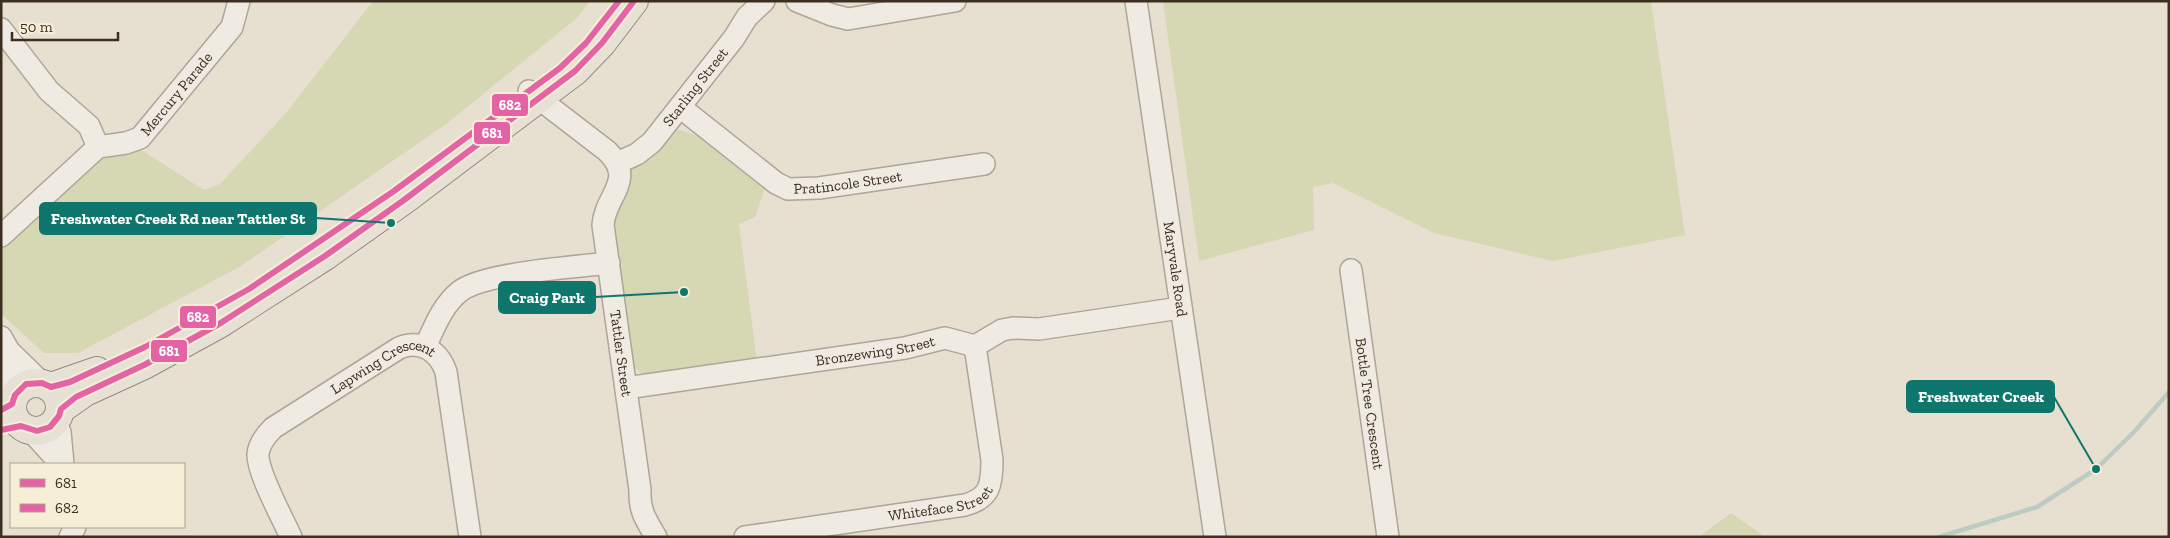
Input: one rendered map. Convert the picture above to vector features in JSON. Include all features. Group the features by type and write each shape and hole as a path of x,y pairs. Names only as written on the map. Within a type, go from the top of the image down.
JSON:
{"main road":[{"path":"29,410 85,392 144,365 196,337 271,291 404,200 535,94 575,55 618,1"},
{"path":"535,94 584,62 634,1"}],"street":[{"name":"Mercury Parade","path":"98,147 126,143 140,138 232,27 239,1"},
{"name":"Starling Street","path":"617,163 637,154 646,147 734,38 747,17 764,1"},
{"path":"797,1 832,15 848,18 955,1"},
{"name":"Maryvale Road","path":"1136,1 1179,282 1180,308 1215,537"},
{"path":"1,29 49,92 89,126 98,147 1,236"},
{"path":"535,94 607,150 617,163"},
{"name":"Pratincole Street","path":"680,107 776,183 788,189 819,188 984,164"},
{"name":"Tattler Street","path":"617,163 620,176 619,185 603,218 640,490 639,505 642,514 656,537"},
{"path":"425,347 449,302 470,285 491,279 608,262"},
{"name":"Bottle Tree Crescent","path":"1351,270 1388,537"},
{"path":"975,346 1002,330 1013,328 1039,330 1180,308"},
{"name":"Bronzewing Street","path":"626,388 904,348 936,339 945,338 975,346"},
{"path":"5,344 29,410"},
{"path":"5,344 12,383 29,410 60,432 62,463"},
{"name":"Lapwing Crescent","path":"291,537 258,461 260,446 267,434 399,348 411,344 425,347 437,355 446,372 470,537"},
{"name":"Whiteface Street","path":"745,537 965,505 976,502 984,496 992,477 992,460 975,346"}],"green space":[{"path":"373,1 590,1 577,18 446,124 241,266 78,353 44,353 1,314 1,244 100,155 138,148 204,190 220,184 286,113"},
{"path":"1163,1 1651,1 1685,235 1553,261 1434,233 1333,183 1313,187 1314,230 1199,261"},
{"path":"674,128 698,136 765,188 755,217 739,224 757,361 645,375 634,368 607,214 625,167"},
{"path":"1731,513 1761,534 1762,537 1699,537"}],"waterway":[{"path":"1939,537 2037,507 2096,469 2134,432 2169,392"}],"transit line":[{"name":"682","path":"1,410 12,404 15,395 26,384 42,383 51,387 70,382 145,347 249,289 394,191 560,68 586,43 619,1"},
{"name":"681","path":"1,430 21,426 37,431 50,427 59,416 61,409 76,397 144,365 219,324 325,256 404,200 575,71 602,43 634,1"}],"place":[{"name":"Freshwater Creek Rd near Tattler St","path":"391,223"},
{"name":"Craig Park","path":"684,292"},
{"name":"Freshwater Creek","path":"2096,469"}]}
